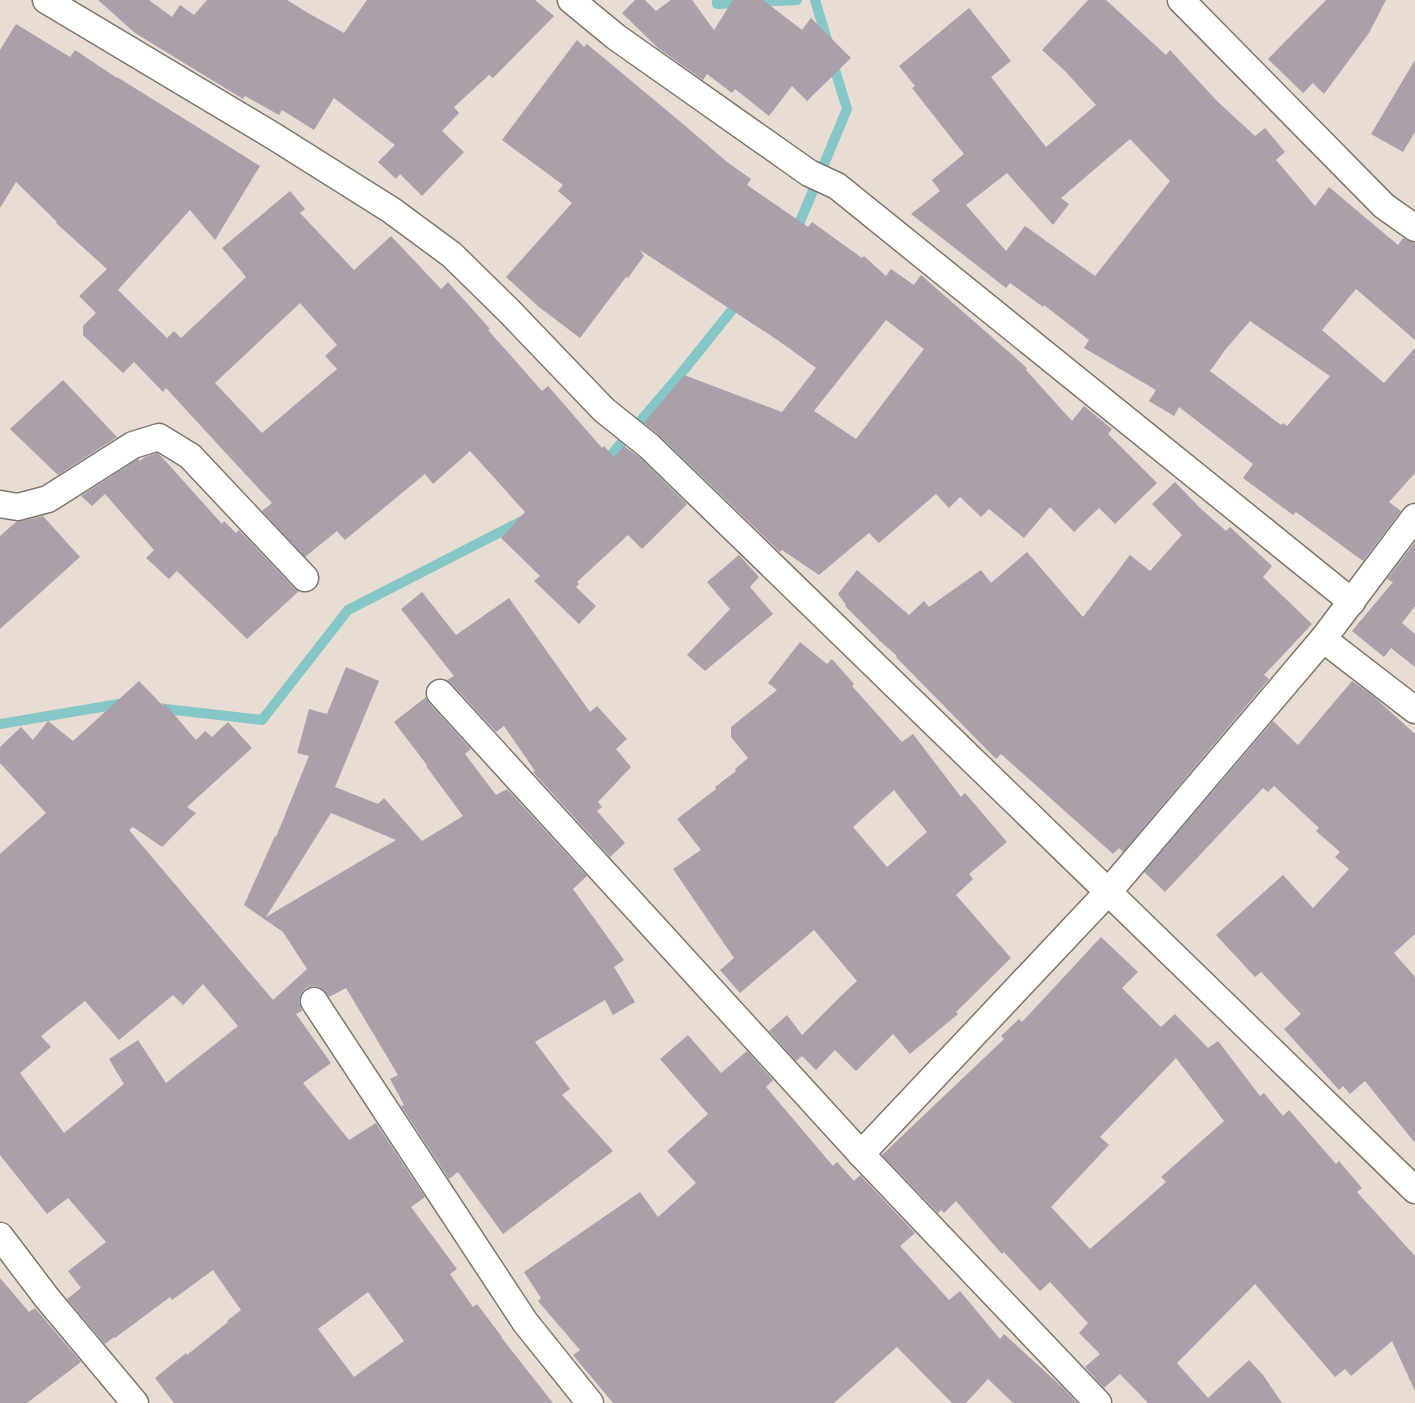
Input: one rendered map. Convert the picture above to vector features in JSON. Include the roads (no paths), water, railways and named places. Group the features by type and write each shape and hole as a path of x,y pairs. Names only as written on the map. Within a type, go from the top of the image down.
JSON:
{"street":[{"path":"46,0 275,137 390,210 452,256 510,312 604,410 649,446 1415,1190"},
{"path":"571,0 616,37 809,173 837,186 1352,602"},
{"path":"1181,0 1384,206 1415,228"},
{"path":"0,504 18,507 48,499 133,446 159,437 190,456 305,578"},
{"path":"862,1154 1108,891 1323,639 1415,518"},
{"path":"1323,639 1415,710"},
{"path":"440,693 862,1154 1098,1403"},
{"path":"314,1002 525,1322 590,1403"},
{"path":"0,1236 47,1298 135,1403"}],"waterway":[{"path":"717,0 717,4 797,0"},
{"path":"815,0 828,43"},
{"path":"795,232 847,109 832,60"},
{"path":"604,463 679,376 740,300"},
{"path":"157,708 262,720 348,610 524,520"},
{"path":"0,724 119,704 125,705"}]}
